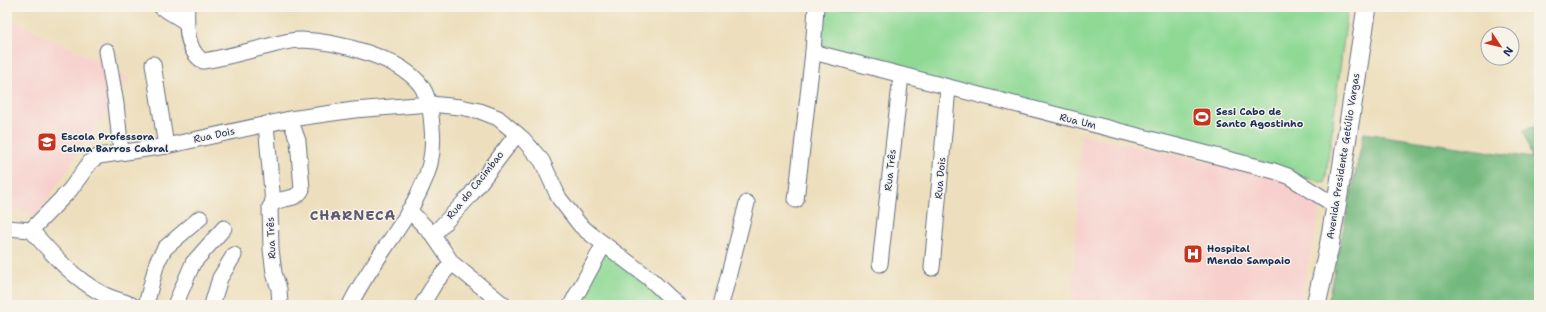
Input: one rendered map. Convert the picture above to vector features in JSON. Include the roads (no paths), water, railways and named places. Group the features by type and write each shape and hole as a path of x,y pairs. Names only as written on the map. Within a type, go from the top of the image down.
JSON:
{"main road":[{"name":"Avenida Presidente Getúlio Vargas","path":"1316,305 1329,247 1336,206 1366,7"}],"street":[{"path":"161,7 186,22"},
{"path":"187,7 187,35 195,53 203,61 218,59 288,41 301,40 358,50 374,55 392,63 410,74 423,88 430,104 433,150 423,186 410,210 360,284 350,305"},
{"path":"796,200 813,52 816,7"},
{"path":"107,51 116,104 121,152"},
{"name":"Rua Um","path":"813,52 901,76 1274,171 1288,176 1336,206"},
{"path":"153,64 166,146"},
{"name":"Rua Três","path":"880,264 901,76"},
{"name":"Rua Dois","path":"932,268 948,88"},
{"name":"Rua Dois","path":"31,230 70,190 94,158 121,152 166,146 290,119 354,110 430,104 460,107 490,114 504,122 542,161 559,198 580,225 649,278 678,305"},
{"name":"Rua Três","path":"280,305 279,289 274,273 271,249 270,207 273,203 297,196 301,191 302,186 298,142 290,119"},
{"path":"266,124 273,203"},
{"name":"Rua do Cacimbao","path":"433,235 469,196 517,134"},
{"path":"721,305 747,203"},
{"path":"410,210 433,235 452,263 504,305"},
{"path":"146,305 157,262 165,248 200,218"},
{"path":"7,228 31,230 53,255 85,282 104,295 132,305"},
{"path":"175,305 193,264 224,228"},
{"path":"571,305 604,244"},
{"path":"212,305 220,278 234,255"},
{"path":"422,305 435,283 452,263"}],"place":[{"name":"Sesi Cabo de Santo Agostinho","path":"1202,117"},
{"name":"Escola Professora Celma Barros Cabral","path":"47,142"},
{"name":"Hospital Mendo Sampaio","path":"1193,254"}],"district":[{"name":"CHARNECA","path":"353,215"}]}
